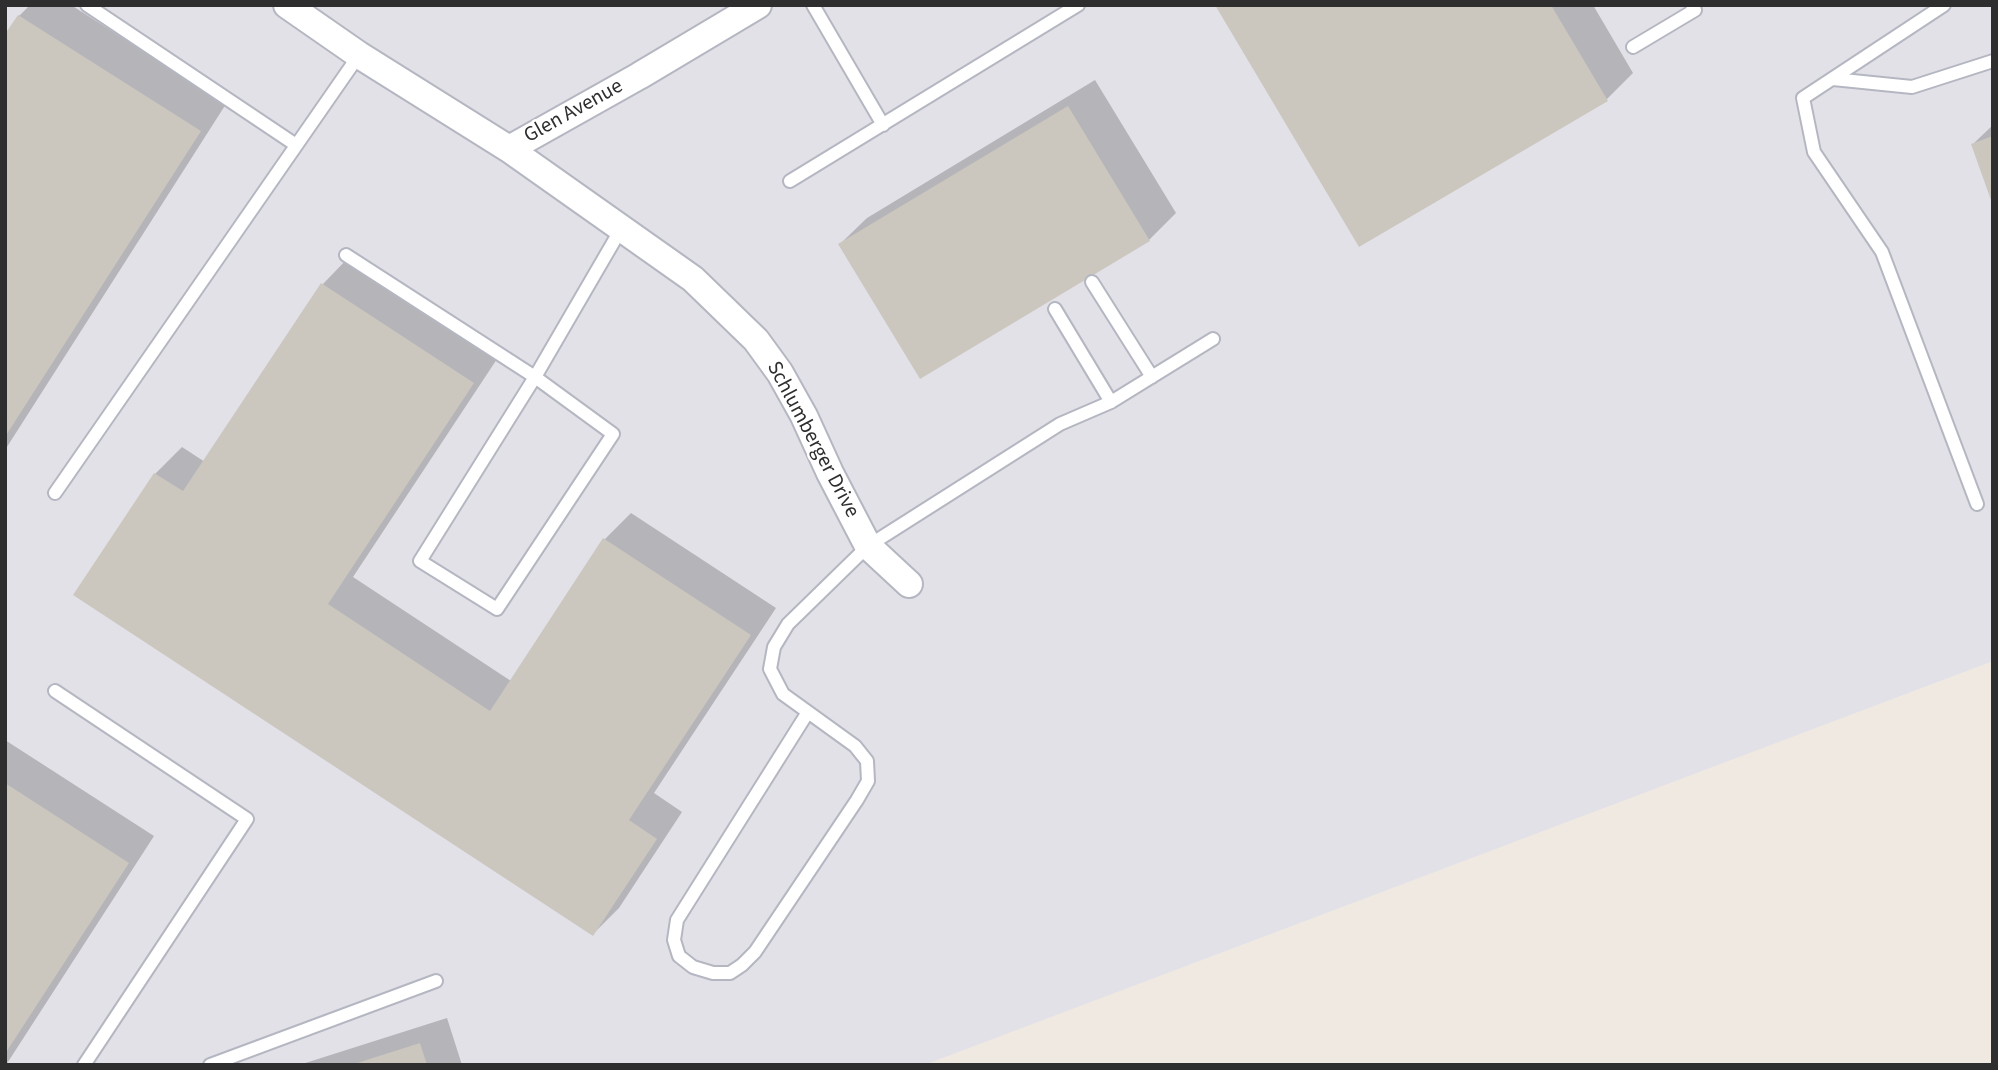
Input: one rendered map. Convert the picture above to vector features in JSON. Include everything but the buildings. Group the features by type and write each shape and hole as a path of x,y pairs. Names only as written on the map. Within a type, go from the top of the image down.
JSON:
{"street":[{"name":"Glen Avenue","path":"287,5 359,55 509,149 758,5"},
{"name":"Schlumberger Drive","path":"509,149 693,279 756,340 780,373 804,416 868,545 909,584"}],"lane":[{"path":"87,5 296,145"},
{"path":"813,5 883,125"},
{"path":"790,181 1078,5"},
{"path":"1633,47 1695,10 1692,5"},
{"path":"1944,5 1802,98 1814,152 1882,252 1976,504"},
{"path":"55,493 359,55"},
{"path":"1833,79 1912,87 1993,61"},
{"path":"346,255 535,377 613,435 497,609 420,561 535,377 621,229"},
{"path":"1092,282 1152,377"},
{"path":"1055,309 1111,402"},
{"path":"808,712 677,919 674,940 679,956 693,967 713,973 730,972 755,952 858,800 867,781 867,761 855,746 808,712 783,694 774,678 770,669 774,648 789,624 868,545 1060,424 1111,402 1213,339"},
{"path":"55,691 247,819 84,1065"},
{"path":"210,1065 436,981"}],"shaded area":[{"path":"5,5 1993,5 1993,661 924,1065 5,1065"}]}
